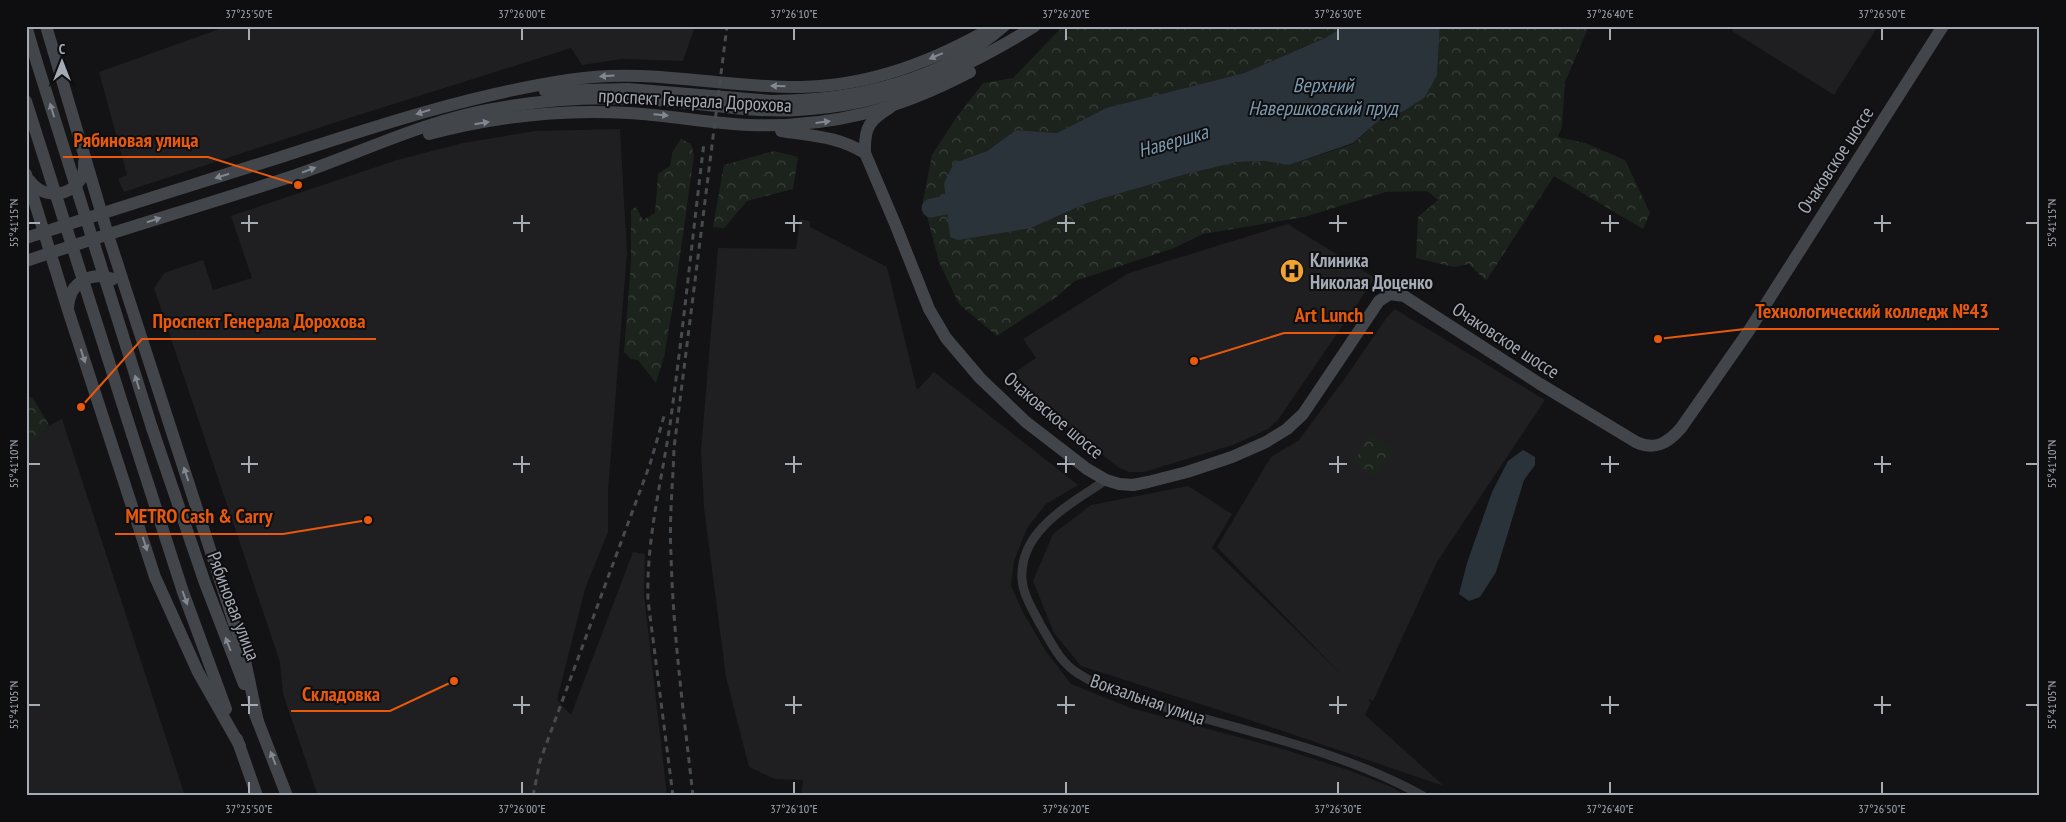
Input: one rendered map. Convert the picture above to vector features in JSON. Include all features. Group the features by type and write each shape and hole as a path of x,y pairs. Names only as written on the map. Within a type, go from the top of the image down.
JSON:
{"main road":[{"name":"Рябиновая улица","path":"26,26 152,428 205,583 287,796"},
{"path":"46,26 108,235 243,652 258,722"},
{"name":"проспект Генерала Дорохова","path":"26,238 446,105 572,79 636,74 774,86 809,86 852,82 902,70 936,57 995,26"},
{"name":"проспект Генерала Дорохова","path":"488,96 596,88 647,90 764,101 820,99 873,90 920,76 971,50 1004,26"},
{"name":"проспект Генерала Дорохова","path":"333,160 477,123 542,115 626,112 721,122 773,125 825,122 855,117 891,107 935,90 978,68 1017,43 1035,26"},
{"name":"проспект Генерала Дорохова","path":"26,260 295,175 452,118 490,109 560,99 597,98 656,100 771,111 852,104 901,92 944,76 990,53 1035,26"},
{"name":"Очаковское шоссе","path":"891,107 874,117 869,123 864,141 865,152 929,309 946,338 980,378 1026,422 1087,469 1106,480 1118,484 1133,485 1187,472 1232,457 1266,442 1287,429 1309,406 1372,310 1383,297 1393,294 1404,296 1540,384 1636,442 1650,446 1664,444 1681,428 1748,332 1943,26"},
{"path":"26,101 183,592 257,796"},
{"path":"721,122 831,138 845,142 865,152"},
{"path":"27,175 34,186 43,192 54,195 65,193 74,188 81,179 85,168 84,157"},
{"path":"27,175 68,310 155,577 198,672 240,746"},
{"path":"68,310 68,300 72,291 86,278 105,276 114,280 127,294"}],"street":[{"name":"Вокзальная улица","path":"1106,480 1057,513 1042,528 1032,541 1023,567 1022,580 1031,607 1054,648 1066,664 1078,674 1119,693 1320,753 1377,773 1423,796"}],"shaded area":[{"path":"228,26 695,26 683,61 622,59 582,65 571,48 124,192 118,179 127,175 99,72"},
{"path":"1735,26 1878,26 1834,95 1732,31"},
{"path":"620,129 627,253 608,490 608,532 585,589 557,700 571,715 633,552 645,554 644,594 667,796 318,796 283,694 280,662 154,288 164,273 203,260 213,290 252,278 231,216 397,160 463,143 535,131"},
{"path":"800,219 810,221 810,227 887,267 917,390 934,372 1078,485 1046,504 1027,528 1014,561 1011,586 1023,612 1045,650 1071,684 1131,708 1286,750 1351,771 1394,788 1405,796 801,796 803,780 775,779 749,767 726,677 704,508 701,451 718,248 796,249"},
{"path":"1288,224 1375,278 1278,420 1268,429 1233,445 1144,472 1129,472 1118,467 1062,423 1014,373 1036,358 1023,339 1129,273"},
{"path":"1395,309 1545,400 1437,562 1373,701 1367,699 1371,703 1365,715 1444,786 1247,719 1081,666 1054,633 1033,581 1053,534 1091,505 1188,486 1232,514 1212,548 1345,678 1217,547 1271,457 1299,440 1387,317"},
{"path":"62,419 185,796 26,796 26,438"}],"green space":[{"path":"1063,26 1345,26 1325,38 1244,73 1106,108 1057,133 1016,130 987,151 954,163 1031,228 1087,203 1183,175 1237,162 1264,161 1289,165 1353,144 1383,117 1404,111 1437,75 1440,26 1589,26 1565,82 1562,126 1558,137 1585,143 1625,160 1650,213 1643,229 1554,176 1486,281 1469,264 1454,267 1416,258 1418,217 1438,200 1427,191 1386,192 1304,217 1203,234 1174,248 1075,281 1055,298 997,336 959,304 939,262 923,201 932,155 956,118 983,83 1013,78"},
{"path":"681,139 691,144 694,155 674,299 664,357 656,383 638,360 631,359 624,352 631,262 631,210 636,207 643,220 655,213 658,174 670,166 673,151"},
{"path":"774,151 798,157 793,189 747,201 724,228 713,227 724,165"},
{"path":"32,397 49,425 26,449 26,399"},
{"path":"1370,435 1394,449 1376,477 1353,463"}],"water":[{"name":"Верхний Навершковский пруд","path":"1345,26 1440,26 1437,75 1425,97 1404,111 1383,117 1353,143 1289,165 1264,161 1237,162 1183,175 1087,203 1031,228 958,240 950,237 944,183 954,163 987,151 1016,130 1057,133 1106,108 1244,73 1325,38"},
{"path":"1523,450 1535,457 1535,465 1524,480 1496,572 1480,597 1469,601 1459,594 1467,563 1492,492 1508,461"}],"waterway":[{"name":"Навершка","path":"931,208 971,200"}],"railway":[{"path":"693,796 674,615 671,501 674,448 727,26"},
{"path":"673,796 648,600 648,576 653,528 669,434 704,143"},
{"path":"533,796 540,761 650,464 665,413"}],"place":[{"name":"Рябиновая улица","path":"298,185"},
{"name":"Клиника Николая Доценко","path":"1292,271"},
{"name":"Технологический колледж №43","path":"1658,339"},
{"name":"Art Lunch","path":"1194,361"},
{"name":"Проспект Генерала Дорохова","path":"81,407"},
{"name":"METRO Cash & Carry","path":"368,520"},
{"name":"Складовка","path":"454,681"}]}
